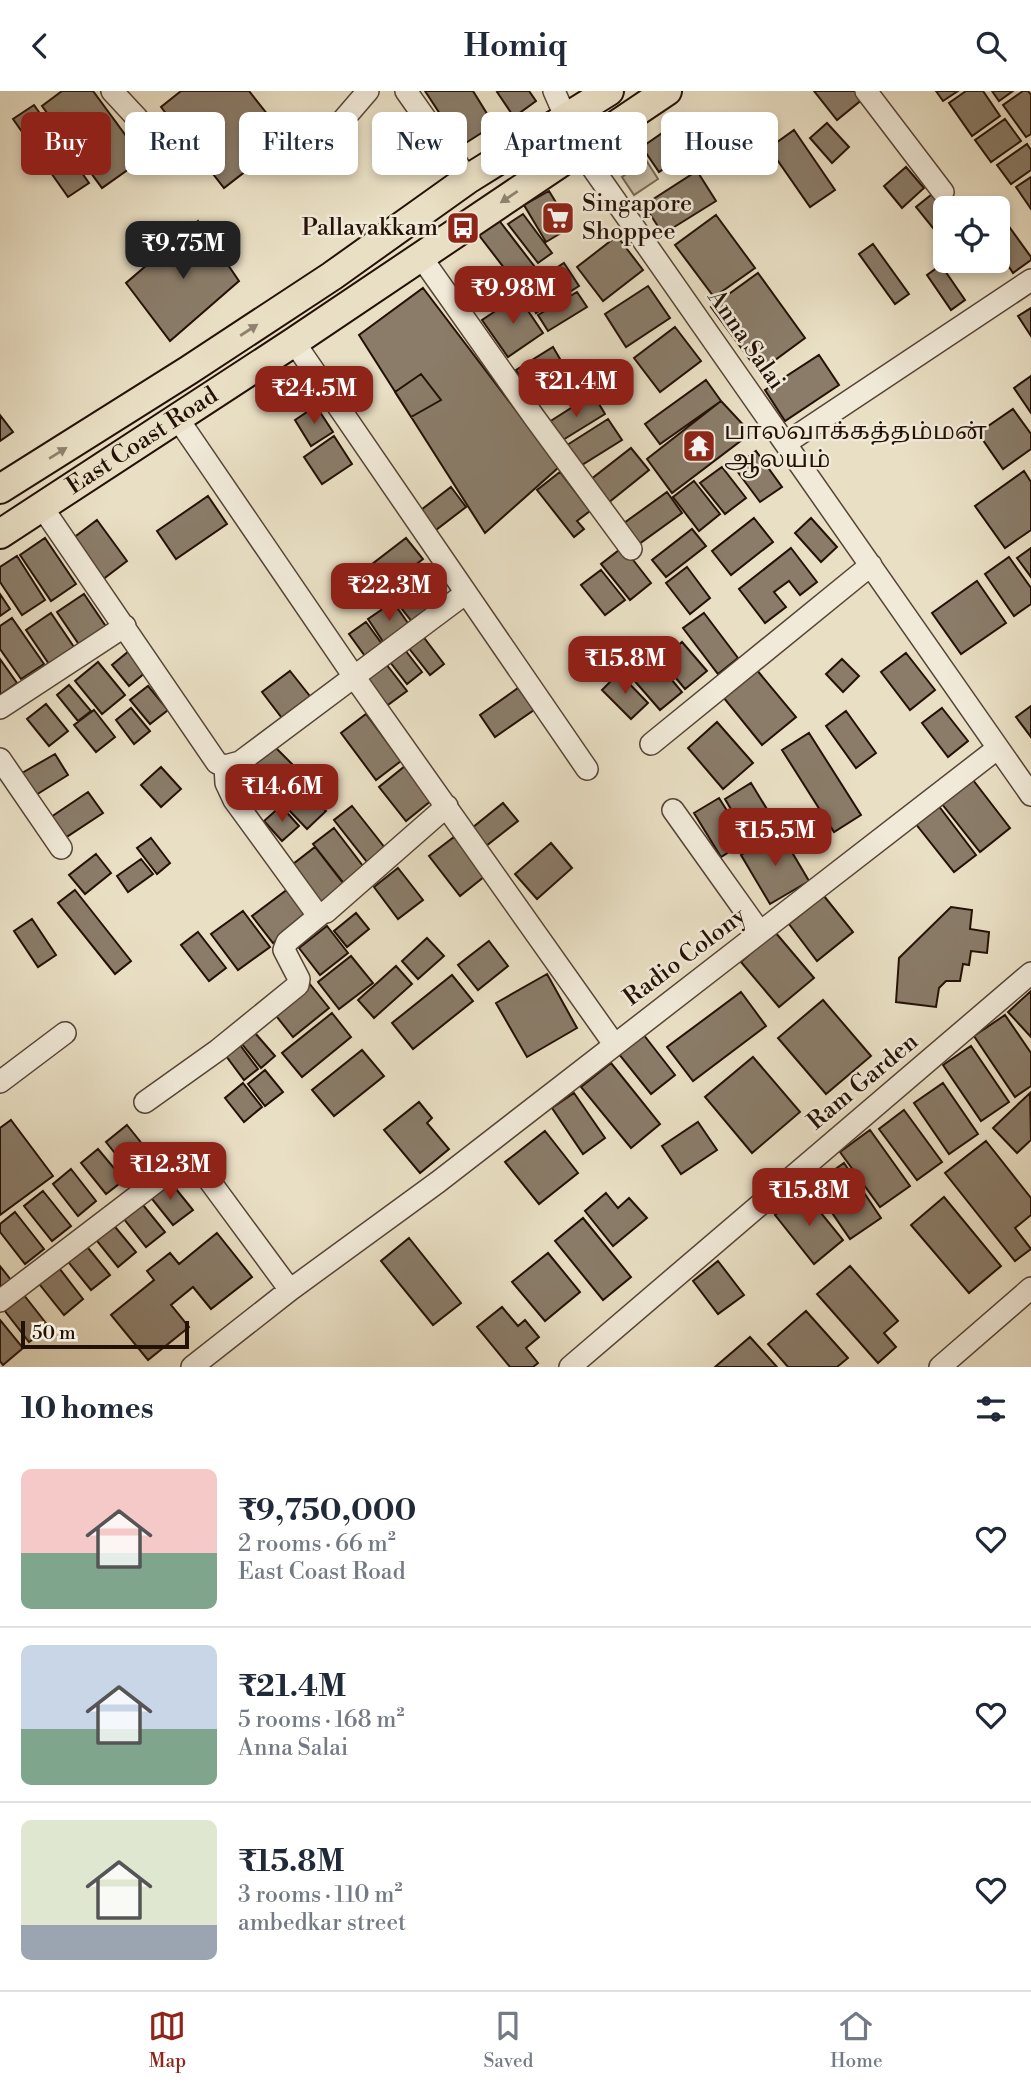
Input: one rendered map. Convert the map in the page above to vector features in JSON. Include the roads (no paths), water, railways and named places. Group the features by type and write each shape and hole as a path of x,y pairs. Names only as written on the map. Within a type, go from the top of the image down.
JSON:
{"main road":[{"name":"East Coast Road","path":"578,112 609,91"},
{"name":"East Coast Road","path":"636,112 667,91"},
{"name":"East Coast Road","path":"0,489 332,276 481,171"},
{"name":"East Coast Road","path":"0,534 295,342 543,175"}],"street":[{"path":"112,91 131,112"},
{"path":"350,112 368,91"},
{"path":"406,91 468,179"},
{"name":"Anna Salai","path":"554,91 564,112"},
{"path":"866,91 943,192"},
{"name":"Anna Salai","path":"598,175 1029,790"},
{"path":"421,257 534,418 631,549"},
{"path":"786,443 1031,280"},
{"path":"295,342 587,769"},
{"path":"178,419 355,678 614,1044"},
{"path":"42,507 217,763 225,766 240,762 466,593"},
{"path":"651,744 871,565"},
{"path":"0,708 125,626"},
{"name":"Radio Colony","path":"191,1367 290,1290 438,1182 998,748"},
{"path":"0,759 61,848"},
{"path":"225,766 226,783 234,800 313,911 321,914"},
{"path":"145,1102 218,1050 298,985 299,979 284,950 287,942 447,806"},
{"path":"673,810 760,932"},
{"name":"Ram Garden","path":"570,1367 1031,973"},
{"path":"0,1082 65,1033"},
{"path":"0,1301 185,1161 290,1290"},
{"path":"940,1367 1031,1288"}],"place":[{"name":"Singapore Shoppee","path":"558,218"},
{"name":"Pallavakkam","path":"463,228"},
{"name":"பாலவாக்கத்தம்மன் ஆலயம்","path":"699,446"}]}
